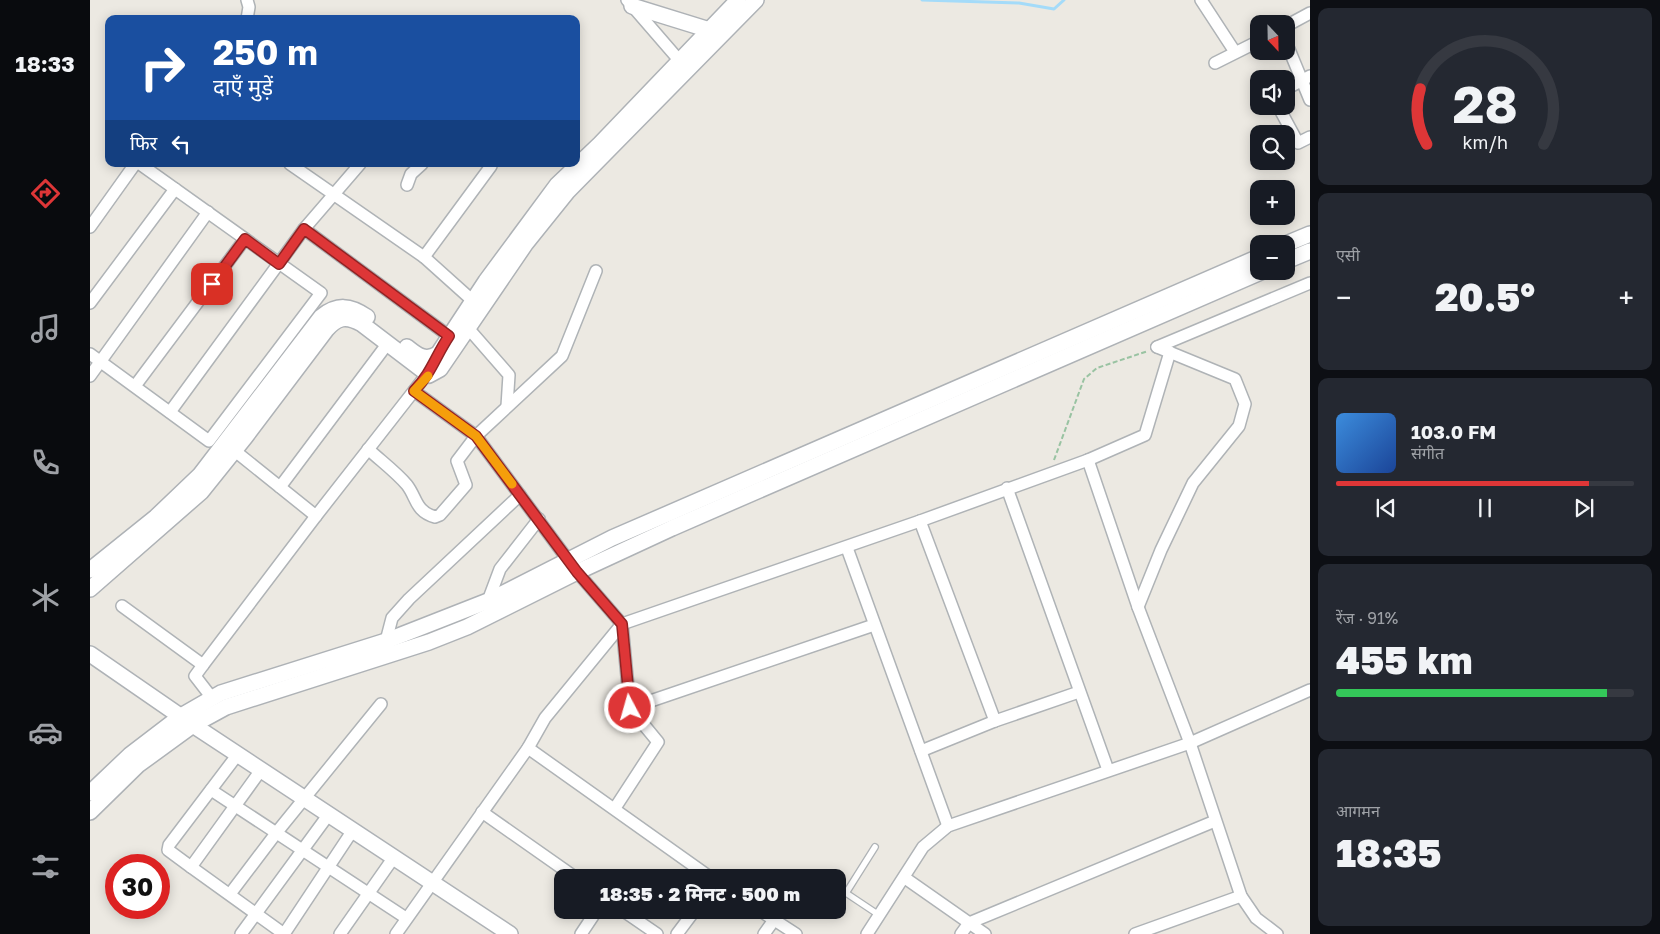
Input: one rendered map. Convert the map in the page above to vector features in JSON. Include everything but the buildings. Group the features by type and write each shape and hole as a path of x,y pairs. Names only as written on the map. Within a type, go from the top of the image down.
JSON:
{"main road":[{"path":"716,32 738,0"},
{"path":"90,570 172,503 326,330 338,319 344,318 356,321 429,375 440,369 526,243 566,192 716,32 756,0"},
{"path":"630,3 716,32"},
{"path":"580,163 683,66"},
{"path":"90,589 201,492 221,447 315,325 333,309 345,307 357,310 423,358 431,358 438,354 473,300 557,185 576,167"},
{"path":"1295,240 1310,234"},
{"path":"1295,257 1310,251"},
{"path":"819,457 1250,260"},
{"path":"222,698 429,642 494,615 621,534 819,457 1250,276"},
{"path":"90,793 130,755 222,698 386,641 572,566"},
{"path":"90,654 261,770 510,934"},
{"path":"90,812 187,720"}],"street":[{"path":"247,0 249,7 248,15"},
{"path":"1201,0 1235,52"},
{"path":"630,3 683,66"},
{"path":"1295,21 1310,13"},
{"path":"1215,63 1250,44"},
{"path":"1295,58 1306,78 1310,100"},
{"path":"1295,84 1306,78"},
{"path":"1283,115 1298,143 1310,137"},
{"path":"90,228 133,167"},
{"path":"144,167 320,294 221,447"},
{"path":"294,167 424,257 473,300"},
{"path":"170,412 304,229 357,167"},
{"path":"407,185 411,174 419,167"},
{"path":"424,257 490,167"},
{"path":"90,303 175,189"},
{"path":"90,376 208,212"},
{"path":"304,229 449,336"},
{"path":"135,386 245,239"},
{"path":"368,449 408,487 417,506 434,517 440,515 466,485 457,461 476,436 562,356 596,271"},
{"path":"1157,347 1310,283"},
{"path":"468,328 509,375 508,406"},
{"path":"280,487 388,344"},
{"path":"1138,607 1161,550 1193,483 1239,426 1245,404 1235,379 1157,347"},
{"path":"396,934 431,882 528,748 545,718 622,624 847,548 1088,460 1145,435 1170,352"},
{"path":"90,354 170,412 280,487 316,516"},
{"path":"222,698 195,676 368,449 429,375 438,354"},
{"path":"414,391 476,436 572,566 622,624 630,708 658,742 615,808"},
{"path":"1088,460 1138,607 1190,743 1241,896 1256,918 1274,933"},
{"path":"1008,488 1108,770"},
{"path":"386,641 392,618 409,599 520,495"},
{"path":"494,615 488,601 500,569 539,519"},
{"path":"920,521 994,721"},
{"path":"847,548 948,826"},
{"path":"122,606 203,665"},
{"path":"630,708 874,625"},
{"path":"867,934 905,878 923,847 948,826 1190,743 1310,690"},
{"path":"921,751 994,721 1079,692"},
{"path":"230,894 277,832 381,704"},
{"path":"528,748 700,869"},
{"path":"238,754 168,850 284,934 353,830"},
{"path":"191,867 261,770"},
{"path":"212,790 406,918"},
{"path":"482,812 563,869"},
{"path":"241,934 329,814"},
{"path":"961,934 969,923 1215,821"},
{"path":"340,934 394,857"},
{"path":"905,878 985,934"},
{"path":"1135,934 1241,896"},
{"path":"581,934 591,919"},
{"path":"635,919 657,934"},
{"path":"677,934 688,919"},
{"path":"764,934 774,920 796,934"}],"lane":[{"path":"875,847 846,893 880,915"}],"path":[{"path":"1049,474 1084,379 1097,368 1157,347"}],"waterway":[{"path":"922,0 1019,3 1054,9 1064,0"}],"slow traffic":[{"path":"428,376 414,391 476,436 512,484"}],"route":[{"path":"212,284 245,239 279,264 304,229 449,336 438,354 429,375 414,391 476,436 577,572 622,624 630,708"}]}
